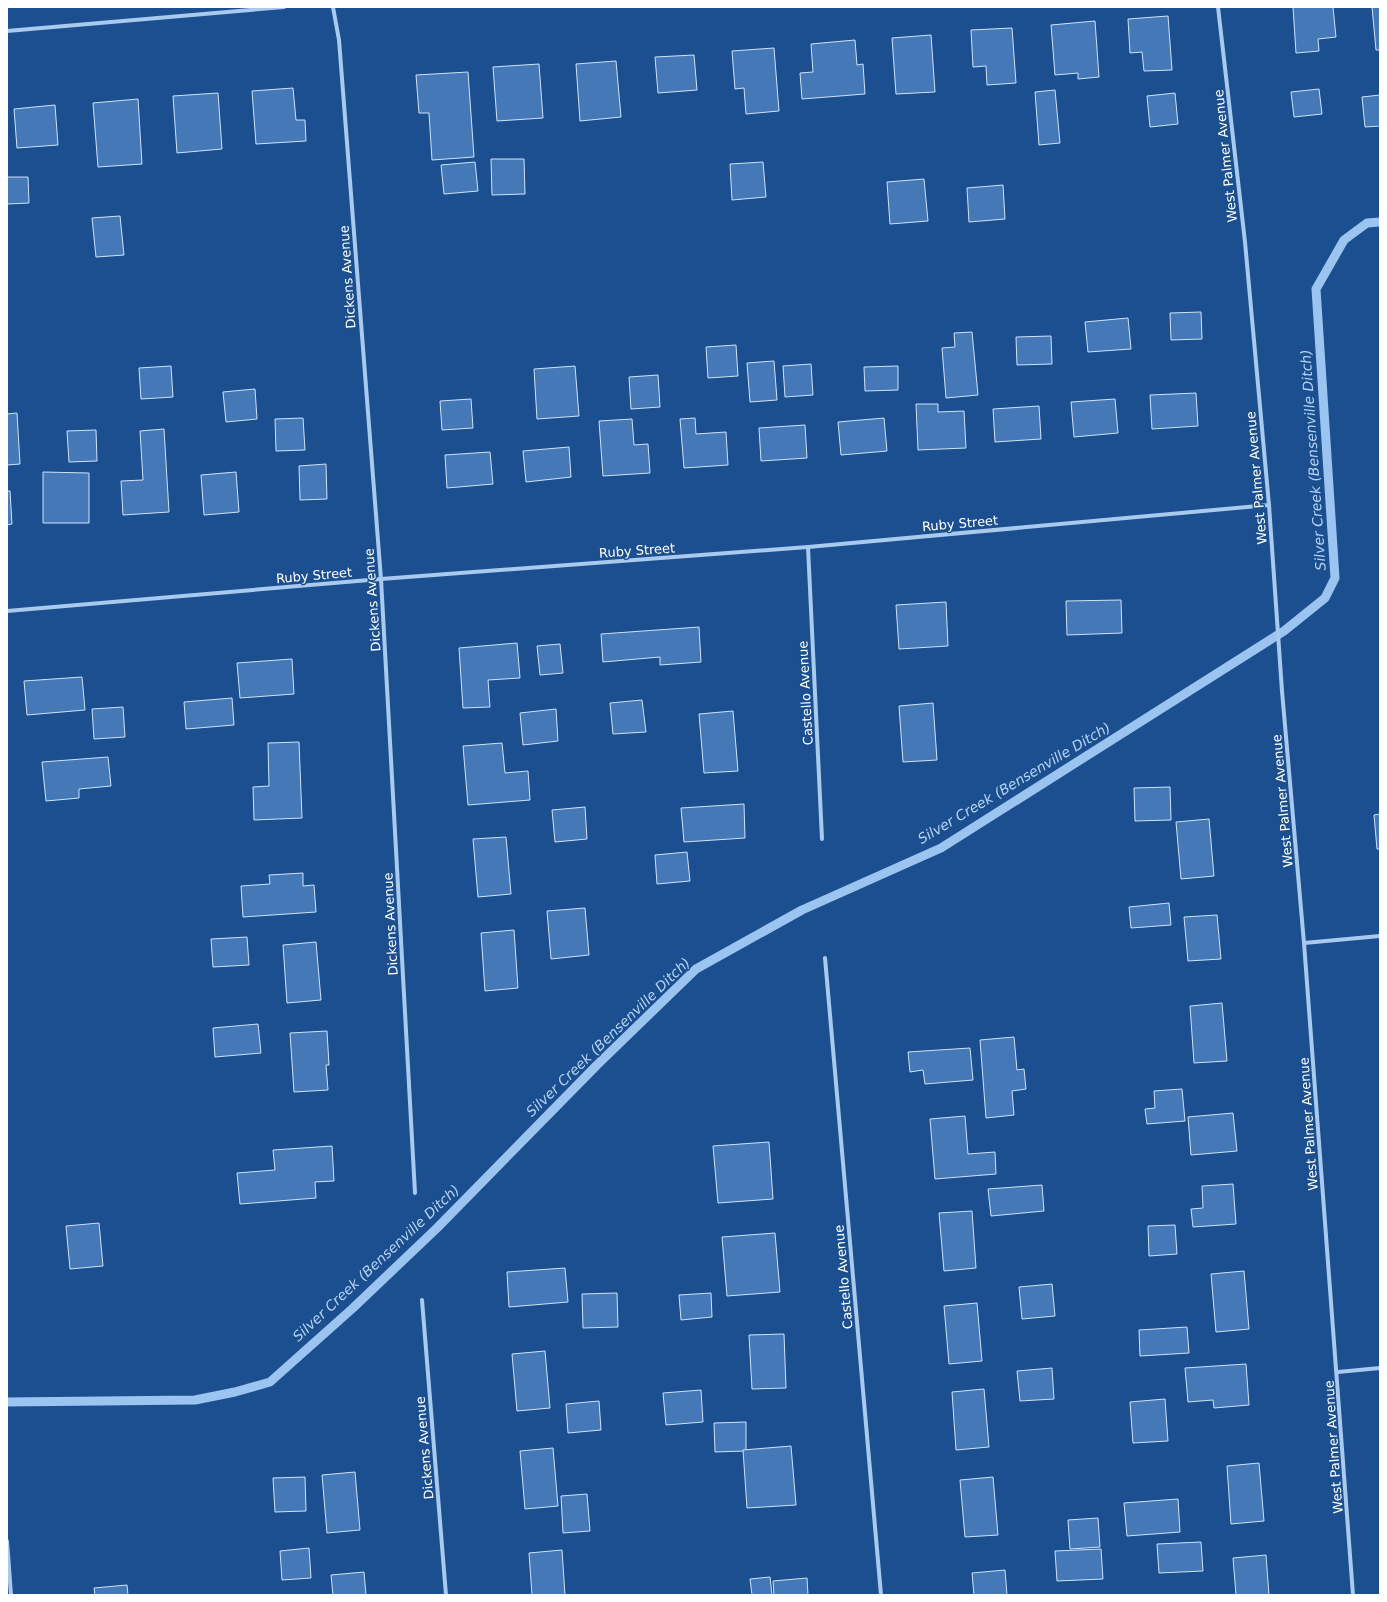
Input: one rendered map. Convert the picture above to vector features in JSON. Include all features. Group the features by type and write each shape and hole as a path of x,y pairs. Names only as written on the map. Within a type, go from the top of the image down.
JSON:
{"street":[{"path":"7,31 284,7"},
{"name":"Dickens Avenue","path":"333,7 340,48 381,579 415,1193"},
{"name":"West Palmer Avenue","path":"1218,7 1245,242 1268,505 1338,1372 1353,1595"},
{"name":"Ruby Street","path":"7,611 381,579 808,547 1268,505"},
{"name":"Castello Avenue","path":"808,547 822,839"},
{"path":"1304,943 1380,936"},
{"name":"Castello Avenue","path":"825,958 881,1595"},
{"name":"Dickens Avenue","path":"422,1300 446,1595"},
{"path":"1338,1372 1380,1368"},
{"path":"7,1541 11,1595"}],"building":[{"path":"1293,7 1333,7 1336,37 1318,39 1319,51 1296,53"},
{"path":"1372,7 1380,7 1380,50 1376,50"},
{"path":"1168,16 1172,70 1144,71 1142,52 1130,53 1128,19"},
{"path":"1095,21 1099,77 1078,79 1078,73 1055,75 1051,25"},
{"path":"1012,28 1016,83 987,85 986,66 973,67 971,30"},
{"path":"931,35 935,92 896,94 892,38"},
{"path":"855,40 857,65 863,64 865,94 802,99 800,73 813,72 811,44"},
{"path":"774,48 779,111 746,114 744,88 735,89 732,51"},
{"path":"694,55 697,90 658,93 655,57"},
{"path":"616,61 621,117 580,121 576,64"},
{"path":"539,64 543,118 497,121 493,67"},
{"path":"468,72 474,157 432,160 429,113 419,113 416,75"},
{"path":"293,88 296,120 305,120 306,141 256,144 252,91"},
{"path":"1319,89 1322,114 1294,117 1291,92"},
{"path":"1055,90 1060,143 1039,145 1035,92"},
{"path":"218,93 222,149 177,153 173,96"},
{"path":"1175,93 1178,124 1150,127 1147,96"},
{"path":"1380,95 1380,126 1365,127 1362,97"},
{"path":"138,99 142,164 98,167 93,103"},
{"path":"55,105 58,145 17,148 14,109"},
{"path":"491,159 524,159 525,194 492,195"},
{"path":"475,162 478,191 444,194 441,165"},
{"path":"763,162 766,197 732,200 730,164"},
{"path":"7,177 28,177 29,203 7,204"},
{"path":"924,179 928,221 890,224 887,182"},
{"path":"1003,185 1005,219 969,222 967,188"},
{"path":"120,216 124,255 96,257 92,218"},
{"path":"1201,312 1202,339 1171,340 1170,313"},
{"path":"1128,318 1131,349 1088,352 1085,322"},
{"path":"972,332 978,395 946,398 942,348 955,347 954,333"},
{"path":"1051,336 1052,364 1017,365 1016,337"},
{"path":"736,345 738,376 708,378 706,347"},
{"path":"774,361 777,400 750,402 747,363"},
{"path":"811,364 813,395 785,397 783,366"},
{"path":"171,366 173,397 141,399 139,368"},
{"path":"575,366 579,416 537,419 534,369"},
{"path":"898,366 898,390 865,391 864,367"},
{"path":"658,375 660,407 631,409 629,377"},
{"path":"255,389 257,419 226,422 223,392"},
{"path":"1196,393 1198,426 1152,429 1150,395"},
{"path":"471,399 473,428 442,430 440,401"},
{"path":"1115,399 1118,433 1074,437 1071,402"},
{"path":"916,404 938,404 938,412 964,411 966,448 918,450"},
{"path":"1039,406 1041,439 995,442 993,409"},
{"path":"17,413 20,464 7,465 7,414"},
{"path":"303,418 305,450 276,451 275,419"},
{"path":"695,418 696,434 726,432 728,465 684,468 680,419"},
{"path":"884,418 887,451 841,455 838,422"},
{"path":"632,419 634,445 648,444 650,473 603,476 599,421"},
{"path":"805,425 807,458 761,461 759,428"},
{"path":"164,429 169,512 123,515 121,481 143,480 140,431"},
{"path":"96,430 97,461 69,462 67,431"},
{"path":"569,447 571,477 526,482 523,451"},
{"path":"490,452 493,484 447,488 445,455"},
{"path":"326,464 327,499 300,500 299,466"},
{"path":"43,472 89,473 89,523 43,523"},
{"path":"236,472 239,512 204,515 201,475"},
{"path":"7,491 10,491 12,524 7,525"},
{"path":"1121,600 1122,633 1067,635 1066,601"},
{"path":"946,602 948,646 899,649 896,605"},
{"path":"699,627 701,662 660,665 660,657 603,662 601,634"},
{"path":"517,643 520,678 488,680 490,707 463,708 459,648"},
{"path":"560,644 563,673 540,675 537,646"},
{"path":"292,659 294,694 240,698 237,663"},
{"path":"82,677 85,710 27,715 24,681"},
{"path":"232,698 234,725 186,729 184,702"},
{"path":"642,700 646,732 613,734 610,703"},
{"path":"933,703 937,760 903,762 899,706"},
{"path":"123,707 125,737 94,739 92,709"},
{"path":"556,709 558,741 523,745 520,713"},
{"path":"733,711 738,771 704,773 699,714"},
{"path":"299,742 302,818 254,820 253,787 269,786 268,743"},
{"path":"502,743 505,773 528,771 530,800 468,805 463,746"},
{"path":"108,757 111,786 79,789 79,798 46,801 42,762"},
{"path":"1170,787 1171,820 1135,821 1134,788"},
{"path":"744,804 745,838 684,842 681,808"},
{"path":"585,807 587,839 555,842 552,810"},
{"path":"1380,814 1380,849 1377,849 1374,815"},
{"path":"1209,819 1214,876 1181,879 1176,822"},
{"path":"506,837 511,894 478,897 473,839"},
{"path":"687,852 690,881 657,884 655,855"},
{"path":"303,873 303,886 314,885 316,912 243,917 241,886 270,884 269,875"},
{"path":"1169,903 1171,925 1131,928 1129,907"},
{"path":"585,908 589,955 551,959 547,911"},
{"path":"1217,915 1221,959 1188,961 1184,917"},
{"path":"514,930 518,988 485,991 481,933"},
{"path":"247,937 249,965 213,967 211,939"},
{"path":"316,942 321,1000 287,1003 283,945"},
{"path":"1222,1003 1227,1061 1194,1063 1190,1006"},
{"path":"258,1024 261,1053 215,1057 213,1028"},
{"path":"327,1031 329,1065 326,1065 328,1090 294,1092 290,1033"},
{"path":"1014,1037 1017,1070 1024,1069 1026,1089 1012,1091 1014,1115 986,1118 980,1040"},
{"path":"970,1048 973,1080 925,1084 923,1070 910,1072 908,1052"},
{"path":"1182,1089 1185,1121 1147,1124 1145,1109 1155,1108 1154,1091"},
{"path":"1233,1113 1237,1151 1191,1155 1188,1117"},
{"path":"965,1116 968,1154 995,1152 996,1174 935,1179 930,1119"},
{"path":"769,1142 773,1199 718,1203 713,1146"},
{"path":"332,1146 334,1181 315,1182 316,1198 240,1204 237,1173 275,1170 273,1150"},
{"path":"1233,1184 1236,1224 1193,1227 1191,1209 1203,1208 1202,1186"},
{"path":"1042,1185 1044,1211 991,1216 988,1189"},
{"path":"972,1211 976,1268 944,1271 939,1213"},
{"path":"99,1223 103,1266 70,1269 66,1226"},
{"path":"1175,1225 1177,1254 1149,1256 1148,1226"},
{"path":"775,1233 780,1292 727,1296 722,1237"},
{"path":"565,1268 568,1302 509,1307 507,1272"},
{"path":"1244,1271 1249,1329 1216,1332 1211,1274"},
{"path":"1052,1284 1055,1316 1022,1319 1019,1287"},
{"path":"617,1293 618,1327 583,1328 582,1294"},
{"path":"711,1293 712,1317 681,1320 679,1295"},
{"path":"977,1303 982,1361 949,1364 944,1306"},
{"path":"1187,1327 1189,1353 1140,1356 1139,1330"},
{"path":"784,1334 786,1388 752,1389 749,1335"},
{"path":"545,1351 550,1408 517,1411 512,1354"},
{"path":"1246,1364 1249,1405 1214,1408 1213,1400 1188,1402 1185,1368"},
{"path":"1052,1368 1054,1399 1020,1401 1017,1371"},
{"path":"984,1389 989,1447 956,1450 952,1392"},
{"path":"701,1390 703,1422 666,1425 663,1393"},
{"path":"1165,1399 1168,1441 1133,1443 1130,1402"},
{"path":"599,1401 601,1430 568,1433 566,1404"},
{"path":"746,1422 746,1451 715,1452 714,1423"},
{"path":"791,1446 796,1505 747,1508 743,1450"},
{"path":"553,1448 558,1506 525,1509 520,1451"},
{"path":"1259,1463 1264,1521 1231,1524 1227,1466"},
{"path":"355,1472 360,1530 327,1533 322,1475"},
{"path":"305,1477 306,1511 275,1512 273,1478"},
{"path":"993,1477 998,1535 965,1537 960,1480"},
{"path":"587,1494 590,1531 563,1533 561,1496"},
{"path":"1178,1499 1180,1532 1127,1536 1124,1503"},
{"path":"1098,1518 1100,1547 1070,1549 1068,1520"},
{"path":"1201,1542 1203,1571 1159,1573 1157,1544"},
{"path":"309,1548 311,1578 282,1580 280,1551"},
{"path":"1101,1549 1103,1579 1057,1581 1055,1551"},
{"path":"562,1550 565,1595 532,1595 529,1553"},
{"path":"1266,1555 1269,1595 1236,1595 1233,1558"},
{"path":"1005,1570 1007,1595 974,1595 972,1573"},
{"path":"364,1572 366,1595 333,1595 331,1575"},
{"path":"770,1577 772,1595 752,1595 750,1579"},
{"path":"807,1578 808,1595 774,1595 773,1581"},
{"path":"127,1585 128,1595 95,1595 94,1588"}],"waterway":[{"name":"Silver Creek (Bensenville Ditch)","path":"7,1402 195,1400 235,1392 270,1382 353,1308 437,1228 597,1065 696,969 802,910 941,848 1284,631 1325,598 1335,578 1316,289 1344,240 1367,223 1380,222"}]}
